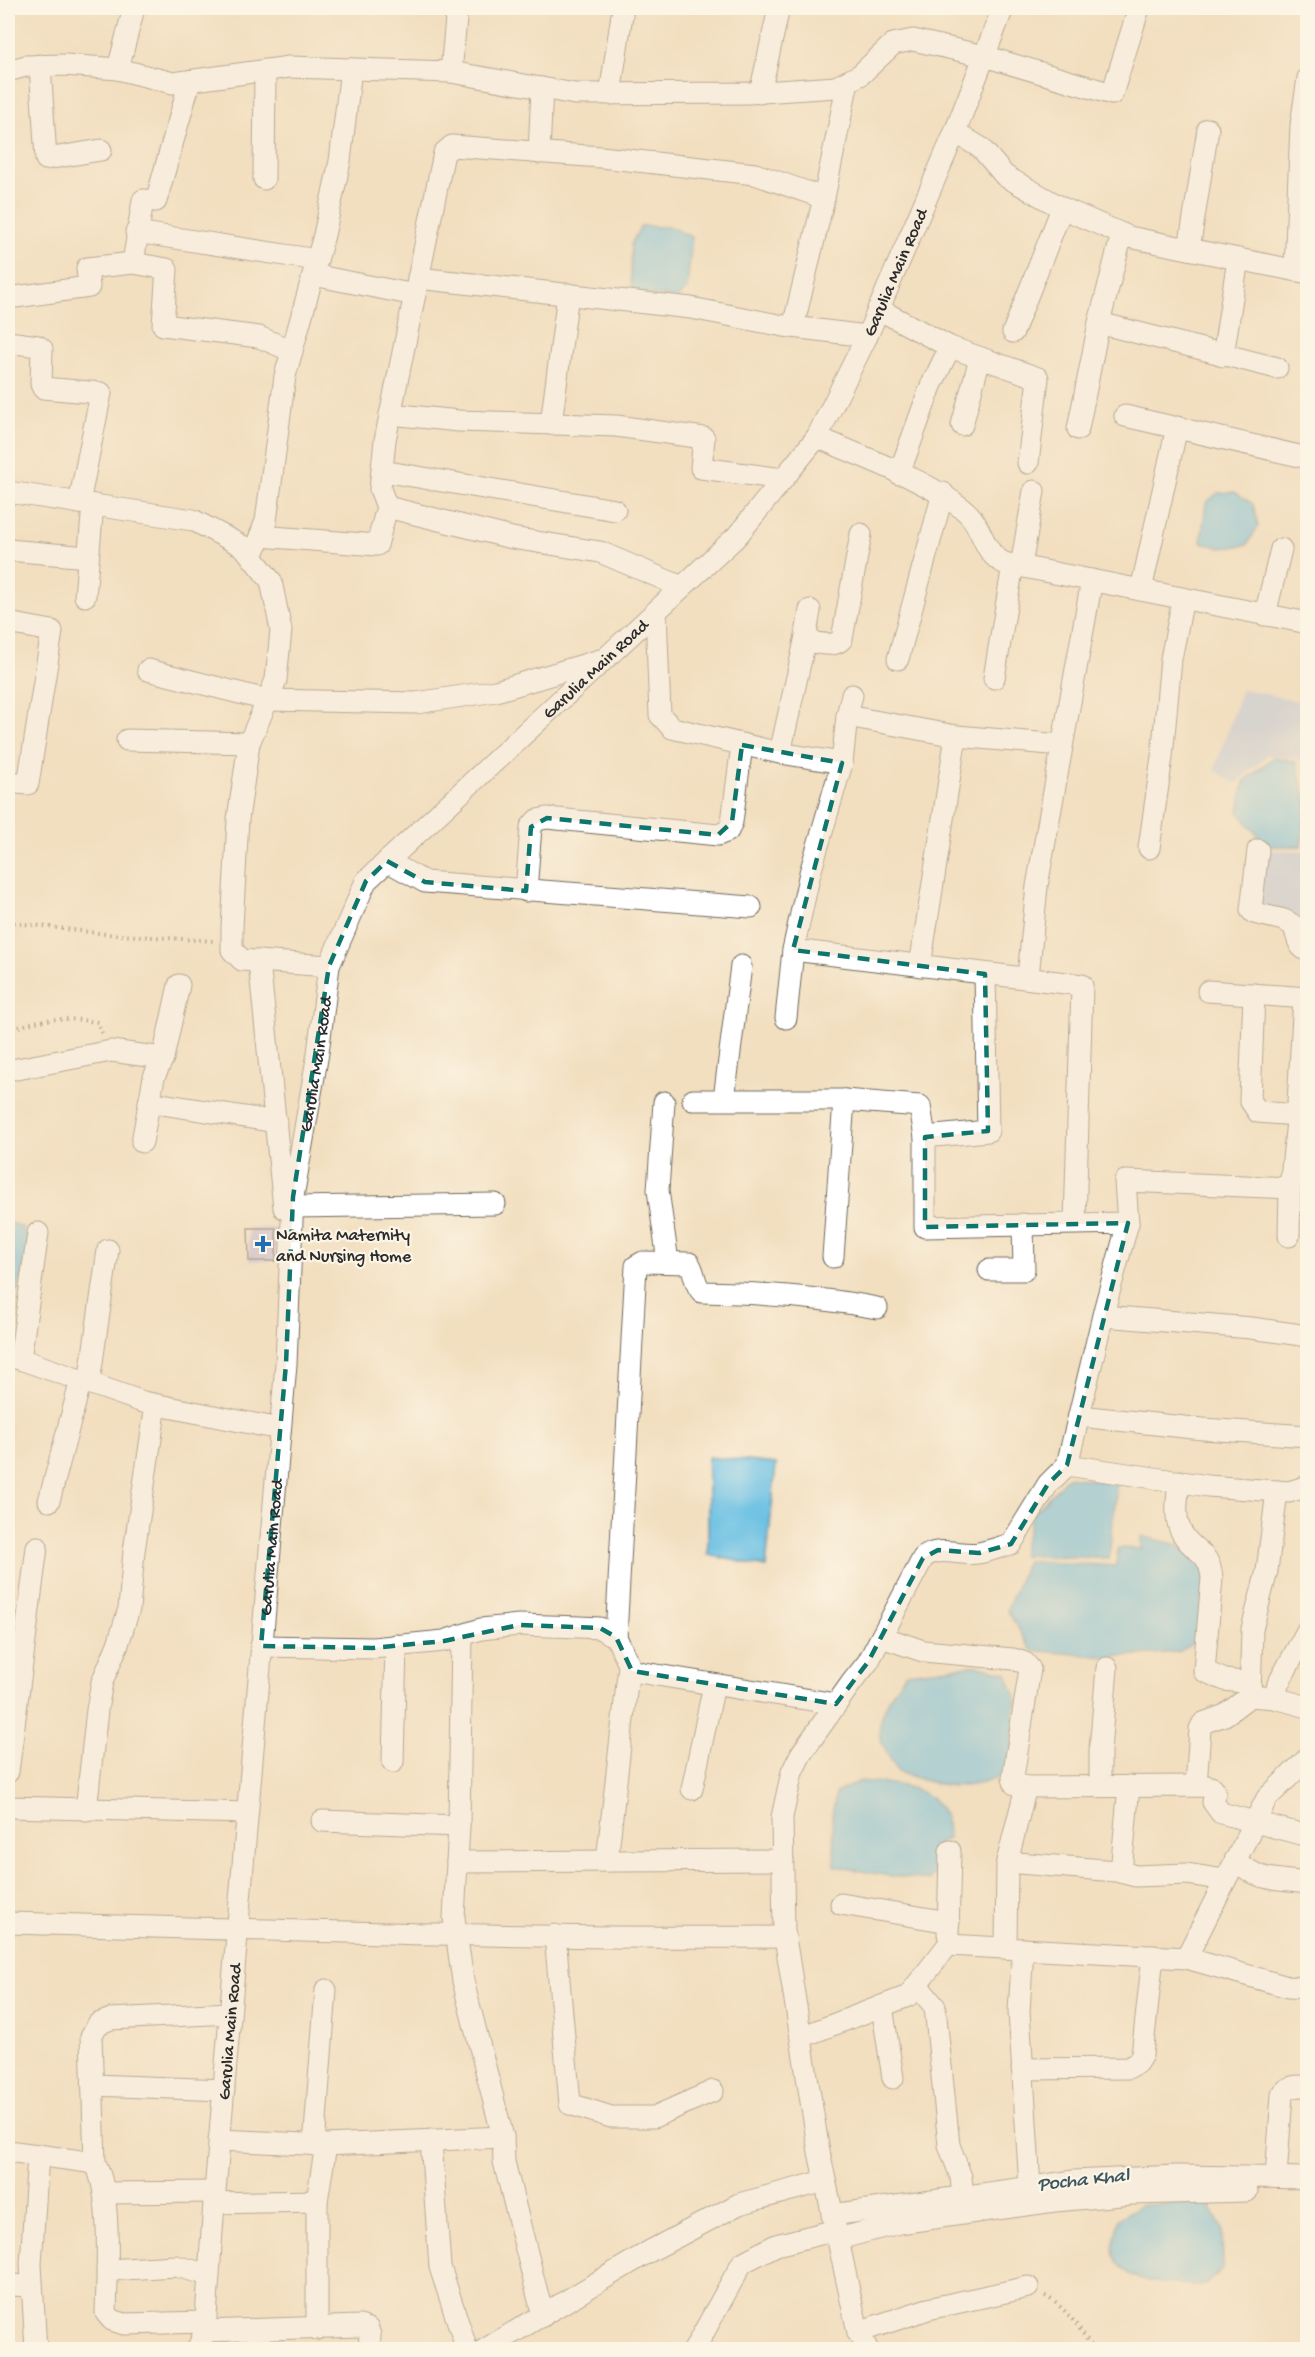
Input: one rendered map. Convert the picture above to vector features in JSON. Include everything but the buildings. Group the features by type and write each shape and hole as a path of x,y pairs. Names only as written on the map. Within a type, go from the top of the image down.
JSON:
{"street":[{"path":"118,69 134,8"},
{"path":"451,72 457,8"},
{"path":"610,94 623,8"},
{"path":"760,93 779,8"},
{"name":"Garulia Main Road","path":"203,2334 280,1429 292,1218 329,966 366,881 737,536 817,437 867,336 955,132 1003,8"},
{"path":"8,71 26,66 118,69 173,83 290,67 451,72 574,94 760,93 836,87 860,75 893,44 913,40 984,56 1112,94 1139,8"},
{"path":"40,66 46,159 101,150"},
{"path":"252,557 266,521 285,376 315,268 340,161 351,69"},
{"path":"264,179 265,70"},
{"path":"955,132 981,148 1005,176 1062,208 1122,234 1301,272 1301,125 1308,78"},
{"path":"133,263 136,232 143,200 156,201 190,81"},
{"path":"792,327 824,198 848,81"},
{"path":"539,153 542,88"},
{"path":"1189,249 1208,129"},
{"path":"260,536 377,545 387,507 380,489 390,414 444,153 452,146 756,174 824,198"},
{"path":"1013,332 1062,208"},
{"path":"136,232 417,286 568,294 691,308 792,327 867,336"},
{"path":"1078,429 1099,324 1122,234"},
{"path":"1223,356 1238,259"},
{"path":"8,298 88,287 87,268 133,263 166,269 163,325 259,337 292,351"},
{"path":"551,424 568,294"},
{"path":"878,309 950,347 1038,378 1028,463"},
{"path":"1099,324 1277,368"},
{"path":"8,342 38,346 42,349 41,384 43,388 101,393 86,504 88,557 85,596"},
{"path":"899,474 931,386 950,347"},
{"path":"962,425 980,358"},
{"path":"390,414 459,421 616,426 704,438 700,468 783,479"},
{"path":"1125,416 1308,458"},
{"path":"1141,590 1177,427"},
{"path":"817,437 943,493 973,517 991,554 996,559 1308,623"},
{"path":"382,471 615,510"},
{"path":"994,678 1035,491"},
{"path":"8,492 193,520 244,547 271,581 281,630 276,680 249,743 238,819 232,950 242,960 329,966"},
{"path":"898,659 943,493"},
{"path":"387,507 512,538 600,552 682,587"},
{"path":"805,641 832,645 838,644 842,639 861,534"},
{"path":"1265,615 1281,549"},
{"path":"8,550 88,557"},
{"path":"1028,977 1037,886 1092,580"},
{"path":"1149,848 1162,757 1171,659 1183,599"},
{"path":"780,753 810,610"},
{"path":"656,612 660,715 672,728 780,753 842,763"},
{"path":"8,623 52,632 28,784 8,782"},
{"path":"148,670 267,700 416,703 496,691 604,659"},
{"path":"786,1018 793,950 810,873 842,763 847,716 852,696"},
{"path":"847,716 956,736 1062,745"},
{"path":"920,966 956,736"},
{"path":"127,740 249,743"},
{"path":"526,891 531,827 537,820 548,818 718,835 728,831 732,822 742,745"},
{"path":"1258,850 1251,910 1254,913 1284,920 1293,925 1298,943 1302,949 1308,951"},
{"path":"387,861 425,882 751,907"},
{"path":"793,950 1082,985 1075,1223"},
{"path":"259,961 284,1209 292,1218 495,1204"},
{"path":"724,1100 741,966"},
{"path":"925,1137 988,1131 985,974"},
{"path":"142,1142 148,1102 154,1077 163,1058 179,985"},
{"path":"1208,991 1306,998 1290,1188 1289,1236"},
{"path":"1254,994 1250,1100 1252,1106 1258,1112 1297,1114"},
{"path":"17,1069 111,1051 163,1058"},
{"path":"693,1100 844,1100 920,1106 925,1137 924,1227 1128,1223"},
{"path":"833,1257 844,1100"},
{"path":"148,1102 276,1122"},
{"path":"664,1102 657,1190 668,1262"},
{"path":"1028,2287 928,2309 863,2341 825,2181 785,1937 782,1817 792,1772 801,1754 868,1662 922,1557 938,1550 962,1554 980,1553 1011,1544 1048,1484 1067,1465 1128,1223 1125,1181 1290,1188"},
{"path":"989,1270 1024,1270 1023,1224"},
{"path":"38,1233 14,1358 156,1405 280,1429"},
{"path":"49,1501 85,1382 108,1251"},
{"path":"836,1704 632,1671 629,1666 616,1637 632,1354 634,1275 636,1266 643,1262 689,1263 694,1270 694,1281 702,1292 761,1294 838,1301 877,1308"},
{"path":"1103,1316 1251,1328 1308,1336"},
{"path":"86,1810 102,1682 129,1610 134,1551 156,1405"},
{"path":"1078,1416 1203,1429 1308,1436"},
{"path":"1067,1465 1179,1481 1289,1492 1308,1485"},
{"path":"1179,1481 1177,1515 1182,1533 1211,1564 1212,1578 1204,1671 1275,1698 1308,1707"},
{"path":"1196,1786 1200,1729 1203,1723 1225,1715 1250,1689 1252,1629 1267,1572 1277,1491"},
{"path":"8,1772 11,1714 37,1547"},
{"path":"261,1646 373,1648 444,1641 482,1629 519,1625 600,1628 616,1637"},
{"path":"1275,1698 1278,1684 1308,1629"},
{"path":"462,1635 459,1826 453,1918 463,1981 503,2137 504,2162 543,2316"},
{"path":"882,1637 923,1651 1013,1659 1025,1663 1030,1669 1013,1777 1015,1784 1026,1787 1196,1786 1213,1788 1215,1795 1213,1802 1221,1813 1308,1836"},
{"path":"393,1762 396,1646"},
{"path":"607,1861 629,1666"},
{"path":"1100,1786 1100,1750 1107,1668"},
{"path":"692,1790 714,1685"},
{"path":"1186,1958 1268,1798 1308,1758"},
{"path":"1121,1872 1129,1786"},
{"path":"1026,1787 1007,1862 1015,1948 1030,2187"},
{"path":"8,1807 247,1813"},
{"path":"322,1821 459,1826"},
{"path":"801,2037 908,1996 917,1985 948,1945 950,1851"},
{"path":"457,1862 783,1860"},
{"path":"1235,1860 1248,1873 1259,1877 1308,1883"},
{"path":"1007,1862 1121,1872 1136,1876 1187,1874 1225,1880"},
{"path":"841,1904 949,1922"},
{"path":"8,1923 555,1935 785,1937"},
{"path":"555,1935 570,2104 610,2117 654,2117 713,2091"},
{"path":"948,1945 1186,1958 1288,1987 1308,1988"},
{"path":"1022,2069 1128,2068 1137,2063 1142,2055 1153,1956"},
{"path":"917,1985 935,2007 949,2145 961,2177 963,2196"},
{"path":"317,2329 317,2201 326,1990"},
{"path":"882,2006 893,2078"},
{"path":"230,2013 111,2019 98,2024 91,2036 95,2163 101,2173 105,2193 106,2313 112,2320 124,2324 203,2334 360,2326 368,2328 369,2349"},
{"path":"93,2085 224,2090"},
{"path":"1276,2177 1282,2095 1292,2086 1308,2086"},
{"path":"219,2140 320,2145 503,2137"},
{"path":"430,2140 440,2267 466,2349"},
{"path":"8,2151 95,2163"},
{"path":"36,2349 31,2264 38,2155"},
{"path":"694,2349 742,2263 776,2245 835,2228 963,2196 1074,2181 1175,2176 1308,2178"},
{"path":"484,2349 650,2251 739,2204 825,2181"},
{"path":"835,2228 899,2223 1055,2201 1132,2194 1308,2190"},
{"path":"105,2193 317,2201"},
{"path":"107,2270 176,2266 209,2275"},
{"path":"8,2285 32,2286"}],"path":[{"path":"8,922 106,934 232,942"},
{"path":"8,1032 26,1023 68,1017 97,1022 111,1051"},
{"path":"1028,2287 1053,2300 1076,2324 1094,2349"}],"highlighted area":[{"path":"742,745 842,763 793,950 985,974 988,1131 925,1137 925,1227 1128,1223 1067,1465 1048,1484 1011,1544 979,1553 938,1550 923,1558 868,1662 836,1704 632,1671 616,1637 600,1628 519,1625 444,1641 373,1648 261,1646 286,1364 293,1197 329,966 366,881 387,861 425,882 526,891 531,827 547,818 718,835 732,822"}],"shaded area":[{"path":"1242,689 1307,703 1307,783 1301,759 1267,755 1236,784 1214,770"},
{"path":"1268,850 1307,851 1307,947 1302,919 1252,911"}],"water":[{"path":"641,226 670,227 692,237 687,289 677,298 634,293 631,281 631,244"},
{"path":"1235,492 1253,504 1258,526 1247,545 1221,548 1201,542 1206,503 1218,493"},
{"path":"1274,757 1296,762 1307,803 1301,846 1267,846 1239,813 1244,782"},
{"path":"8,1222 22,1227 29,1242 18,1291 8,1290"},
{"path":"708,1457 776,1464 766,1567 708,1555"},
{"path":"1068,1477 1117,1483 1109,1558 1021,1555 1032,1515"},
{"path":"1141,1536 1178,1545 1207,1571 1197,1640 1179,1652 1107,1657 1031,1650 1007,1610 1027,1561 1116,1566 1118,1548 1141,1549"},
{"path":"976,1665 1007,1673 1016,1697 1011,1771 982,1783 955,1786 898,1772 883,1746 879,1730 887,1703 906,1673"},
{"path":"860,1781 908,1787 919,1791 937,1804 945,1818 948,1839 937,1844 938,1867 930,1880 889,1876 835,1866 832,1816 836,1793"},
{"path":"1208,2203 1222,2228 1223,2269 1205,2285 1153,2282 1128,2273 1119,2265 1113,2247 1119,2219 1140,2205"}],"place":[{"name":"Namita Maternity and Nursing Home","path":"263,1244"}],"water label":[{"name":"Pocha Khal","path":"1083,2178"}]}
